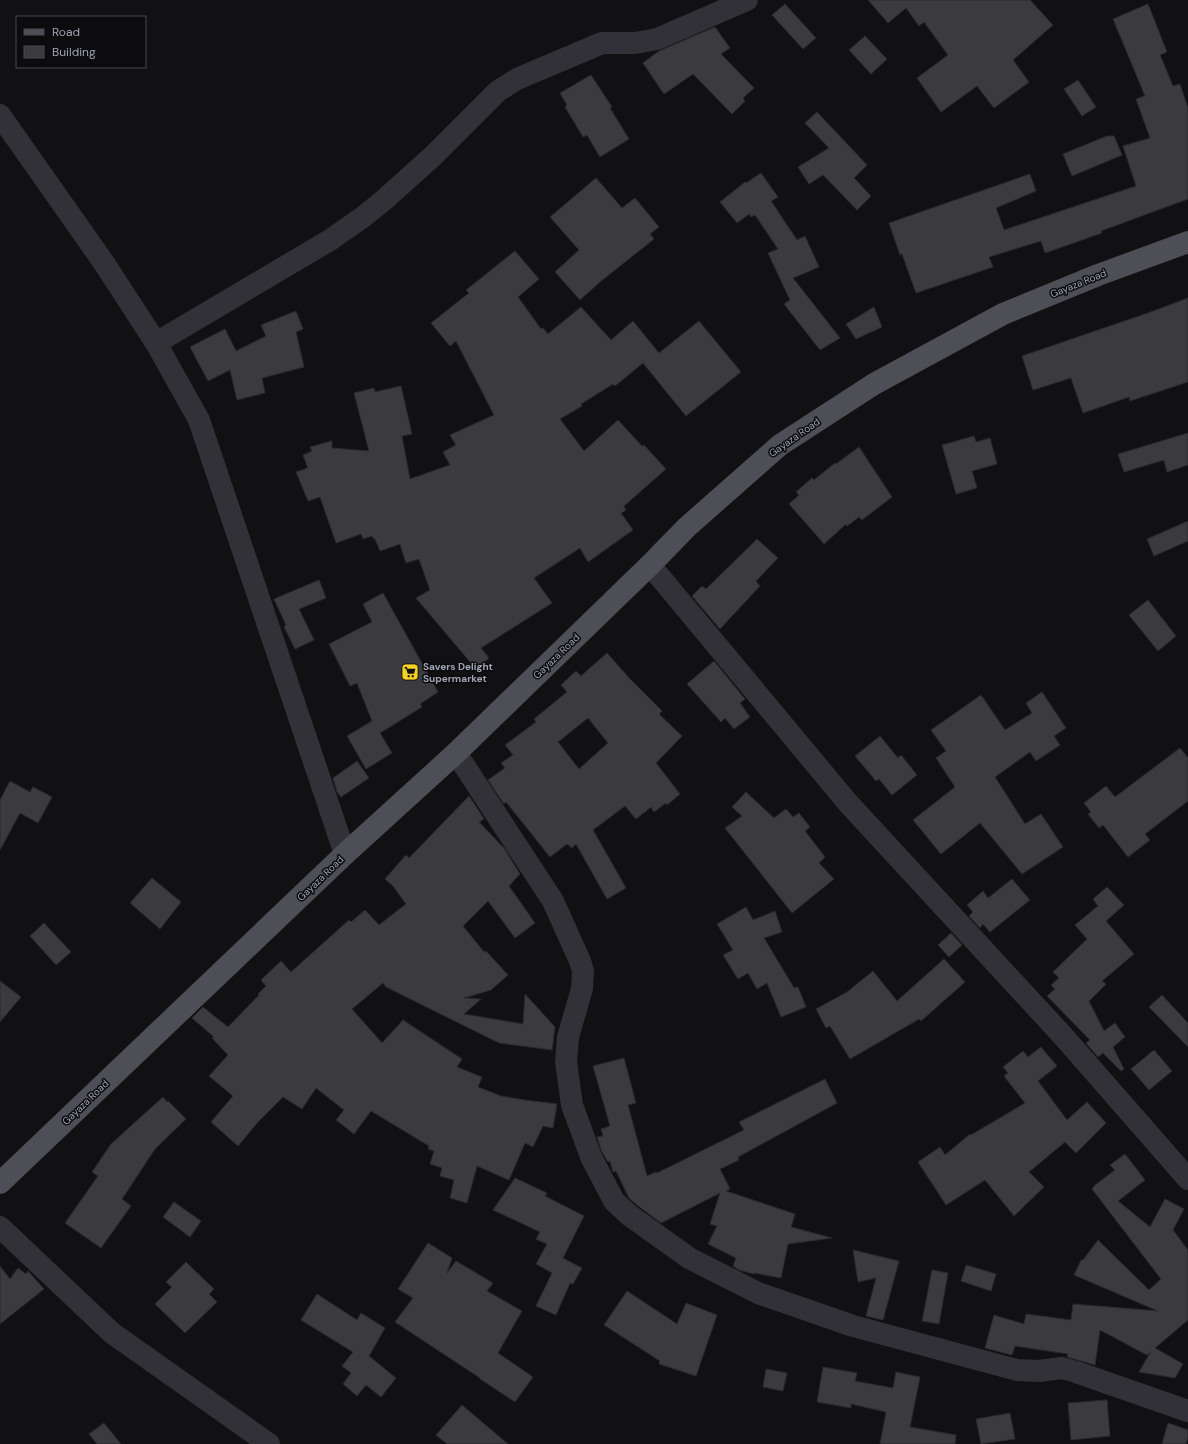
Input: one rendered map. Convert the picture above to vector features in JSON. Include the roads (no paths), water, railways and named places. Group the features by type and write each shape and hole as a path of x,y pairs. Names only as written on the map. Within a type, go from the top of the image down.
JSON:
{"main road":[{"name":"Gayaza Road","path":"0,1183 345,854 456,753 650,565 687,526 780,445 874,384 1003,314 1098,275 1188,242"}],"street":[{"path":"156,344 330,240 363,217 433,156 498,91 517,79 602,43 635,43 657,39 747,0"},
{"path":"0,115 104,263 156,344 199,420 345,854"},
{"path":"650,565 848,803 1063,1036 1188,1179"},
{"path":"456,753 553,901 580,960 583,971 582,989 568,1037 566,1062 572,1105 591,1157 614,1200 629,1215 689,1258 758,1293 853,1326 1017,1370 1039,1371 1062,1368 1188,1412"},
{"path":"0,1227 112,1333 269,1444"}],"place":[{"name":"Savers Delight Supermarket","path":"410,672"}]}
